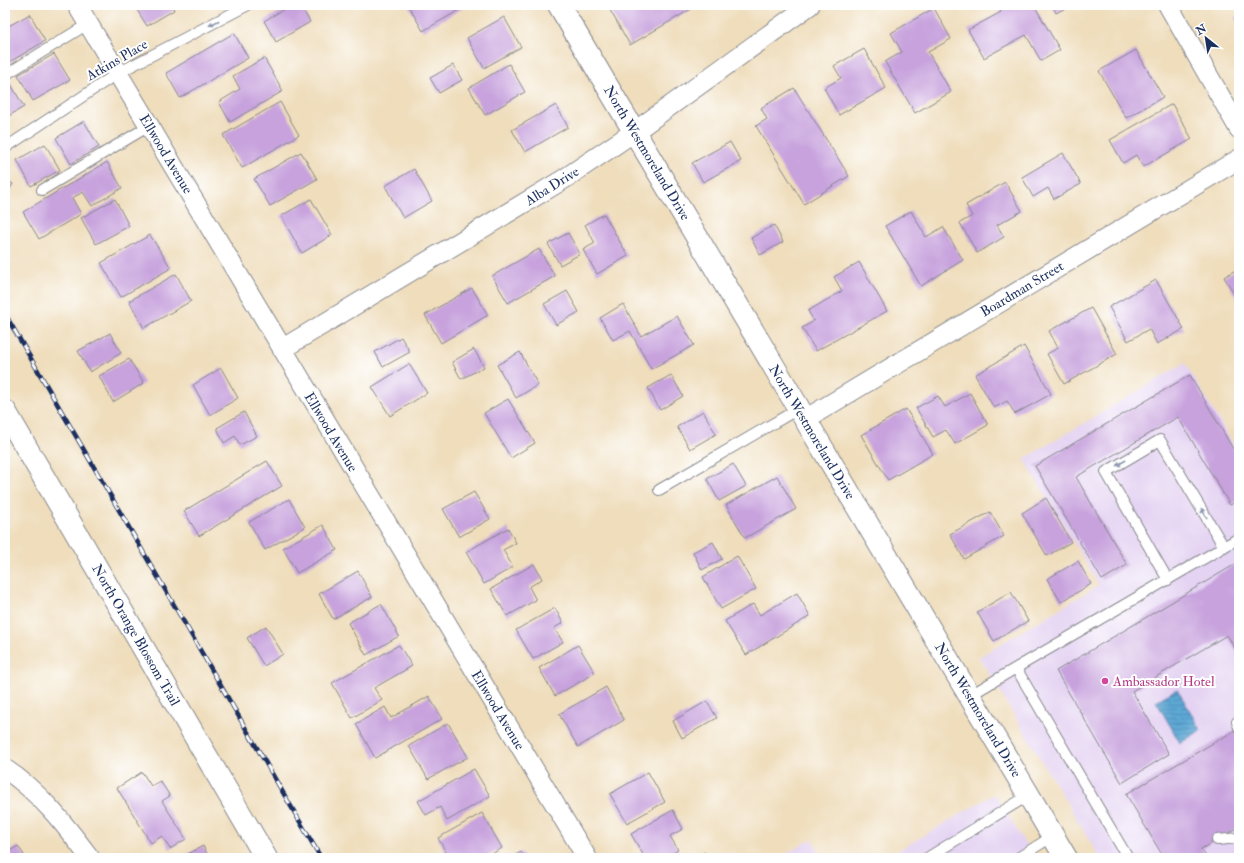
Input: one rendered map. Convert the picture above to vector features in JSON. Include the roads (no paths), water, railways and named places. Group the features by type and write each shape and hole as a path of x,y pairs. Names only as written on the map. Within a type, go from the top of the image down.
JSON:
{"street":[{"name":"Ellwood Avenue","path":"77,5 587,858"},
{"name":"North Westmoreland Drive","path":"559,5 1066,858"},
{"name":"Alba Drive","path":"282,349 564,179 634,132 810,5"},
{"path":"1168,5 1239,129"},
{"name":"Boardman Street","path":"801,414 1239,159"},
{"name":"North Orange Blossom Trail","path":"5,411 266,858"},
{"path":"5,769 16,776 60,820 90,858"}],"lane":[{"name":"Atkins Place","path":"5,148 118,73 248,5"},
{"path":"5,75 88,24"},
{"path":"42,190 149,126"},
{"path":"659,490 801,414"},
{"path":"1168,580 1106,472 1112,468 1160,440 1224,547"},
{"path":"969,696 1239,538"},
{"path":"1016,668 1124,856"},
{"path":"1239,721 1237,722 1239,727"},
{"path":"927,858 1029,795"},
{"path":"1018,858 1053,836"},
{"path":"1216,840 1239,838"}],"water":[{"path":"1177,689 1201,730 1180,743 1156,701"}],"railway":[{"path":"5,314 321,858"}],"place":[{"name":"Ambassador Hotel","path":"1105,681"}]}
